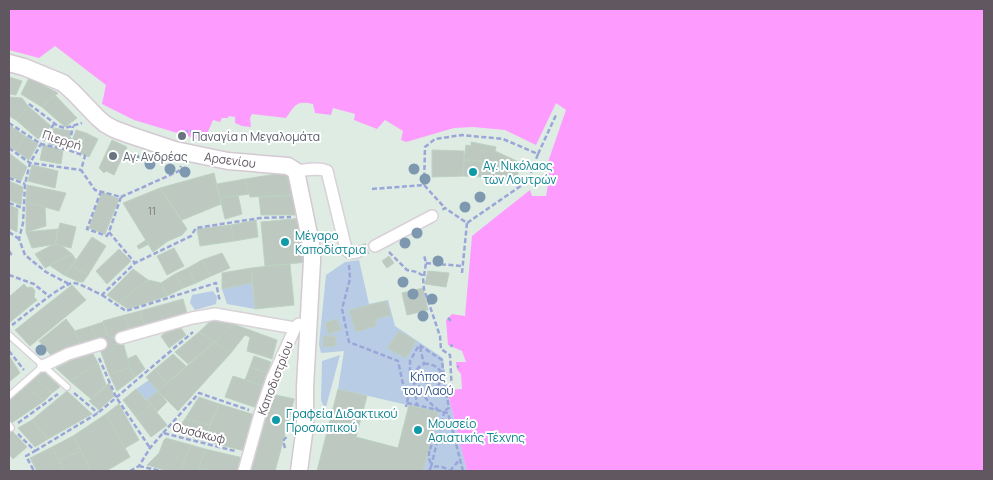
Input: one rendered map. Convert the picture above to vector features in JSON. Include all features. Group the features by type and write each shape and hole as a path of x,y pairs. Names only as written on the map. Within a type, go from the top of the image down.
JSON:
{"main road":[{"name":"Αρσενίου","path":"9,63 24,67 63,84 98,118 114,129 187,154 228,162 288,166 296,171"},
{"path":"296,171 312,249 305,387 305,426 299,471"}],"street":[{"path":"296,171 318,169 327,171 352,252"},
{"path":"379,244 432,216"},
{"path":"121,338 192,318 215,314 295,328"},
{"name":"Καποδιστρίου","path":"244,471 260,414 276,370 295,328 309,314"},
{"path":"43,366 68,354 101,344"}],"lane":[{"path":"9,335 67,387"},
{"path":"9,396 43,366"}],"path":[{"path":"29,104 55,125 65,128 73,126 68,150"},
{"path":"462,273 467,223 528,182 538,154 556,116"},
{"name":"Πιερρή","path":"9,123 41,144 85,156 81,170"},
{"path":"19,239 23,223 25,184 30,163 55,125"},
{"path":"183,133 188,131 212,136"},
{"path":"467,223 445,208 424,185 425,147 435,139 462,135 503,139 538,154"},
{"path":"9,148 30,163 81,170 95,190 121,197 179,171 187,154"},
{"path":"9,178 25,184"},
{"path":"372,190 424,185"},
{"path":"101,192 87,229 106,236 121,197"},
{"path":"9,203 23,208"},
{"path":"432,216 445,208"},
{"path":"102,295 134,263 191,236 196,228 260,218 282,218"},
{"path":"9,232 19,239 25,255 46,272 69,284"},
{"path":"109,232 134,263"},
{"path":"379,244 388,250 407,270 416,272 424,278"},
{"path":"9,251 11,254 9,256"},
{"path":"352,252 350,279 342,309 350,342 398,361 405,393 409,393 406,407"},
{"path":"424,255 426,263 424,289 440,336 441,349 450,355 452,393"},
{"path":"426,263 462,266"},
{"path":"9,275 34,284 50,297"},
{"path":"9,328 69,284 76,283 102,295 126,311 216,283 224,315"},
{"path":"448,318 451,321"},
{"path":"34,471 26,456 98,413 194,331"},
{"path":"417,405 413,374 410,373 410,361 419,345"},
{"path":"419,345 424,364"},
{"path":"419,345 439,360 442,360 449,408 442,412"},
{"path":"9,351 23,369"},
{"path":"424,364 433,365 443,375 442,380 432,390 424,390 417,385 415,377 418,369 424,364"},
{"path":"105,371 116,397 150,448"},
{"path":"35,451 10,427 67,387 98,413"},
{"path":"424,390 423,394 428,401 442,412"},
{"path":"163,433 199,393 252,411"},
{"path":"407,403 448,413 463,471"},
{"path":"429,471 437,442 442,412"},
{"name":"Ουσάκωφ","path":"139,466 150,448 163,433 249,455"},
{"path":"285,448 283,441 288,435"},
{"path":"431,466 429,449 432,444 437,442"},
{"path":"431,466 443,467 450,471 460,459"},
{"path":"130,471 139,466 161,471"}],"green space":[{"name":"Κήπος του Λαού","path":"359,260 369,304 388,300 395,326 443,358 447,390 467,471 423,471 438,412 338,389 344,351 321,353 319,344 326,275 345,262"},
{"path":"252,283 255,309 227,304 222,289"},
{"path":"213,291 217,297 216,304 195,310 190,303 192,295"},
{"path":"340,355 326,407 321,400 322,361"},
{"path":"149,380 158,391 147,400 136,389"}],"shaded area":[{"path":"9,9 984,9 984,471 467,471 447,390 462,389 461,374 457,369 456,362 466,362 462,351 448,345 446,320 452,314 465,316 472,236 530,190 532,196 546,196 549,179 548,162 566,110 556,103 536,145 505,130 473,127 454,128 406,142 401,140 403,131 385,120 377,129 354,120 355,114 333,108 331,115 315,113 313,104 303,103 296,105 286,118 252,114 250,118 251,127 235,123 235,117 222,118 220,122 213,120 204,141 134,120 102,104 106,85 55,46 39,58 9,50"}],"building":[{"path":"9,77 22,81 16,95 9,94"},
{"path":"29,78 58,93 42,107 21,94"},
{"path":"55,95 77,118 65,127 42,107"},
{"path":"9,97 22,98 28,106 16,120 9,116"},
{"path":"28,106 51,126 38,139 16,120"},
{"path":"9,125 25,136 16,151 9,146"},
{"path":"54,128 71,131 68,147 49,144"},
{"path":"76,130 86,133 78,152 69,149"},
{"path":"86,133 98,139 89,157 78,152"},
{"path":"25,136 38,144 29,160 16,151"},
{"name":"Αγ. Ανδρέας","path":"112,140 127,147 114,175 106,171 104,173 99,168"},
{"path":"471,142 496,147 495,151 519,162 517,181 482,177 482,161 464,160 466,145 471,146"},
{"path":"43,145 63,150 61,164 40,160"},
{"path":"432,150 464,151 463,176 432,177"},
{"path":"9,153 27,167 21,181 9,176"},
{"name":"Αγ. Νικόλαος των Λουτρών","path":"464,160 482,161 482,177 463,176"},
{"path":"32,165 58,171 55,188 28,181"},
{"path":"289,172 300,195 250,197 245,179"},
{"path":"214,173 221,204 182,220 160,188"},
{"path":"245,179 249,194 220,198 217,184"},
{"path":"9,181 23,187 21,205 9,200"},
{"path":"27,185 66,193 59,211 26,202"},
{"path":"160,188 187,229 182,235 168,241 153,252 123,203"},
{"path":"102,192 119,199 105,234 89,228"},
{"path":"238,195 242,214 225,219 220,198"},
{"path":"300,195 303,215 261,215 259,197"},
{"path":"26,202 45,207 46,226 26,232"},
{"path":"9,205 18,209 17,232 9,228"},
{"name":"Μέγαρο Καποδίστρια","path":"304,218 308,262 265,266 261,222"},
{"path":"256,220 258,237 234,241 231,225"},
{"path":"60,223 76,227 71,248 55,244"},
{"path":"231,225 234,241 200,246 197,229"},
{"path":"58,229 55,244 32,248 26,232"},
{"path":"92,237 106,246 88,275 72,266"},
{"path":"146,240 149,244 139,249 137,246"},
{"path":"54,244 62,246 72,254 45,268 35,254"},
{"path":"174,248 184,266 167,275 157,256"},
{"path":"119,249 131,261 107,284 96,271"},
{"path":"222,253 230,268 211,276 202,260"},
{"path":"72,254 76,260 64,275 49,265"},
{"path":"389,256 394,263 387,268 382,261"},
{"path":"202,260 211,276 196,283 188,268"},
{"path":"290,264 294,305 255,309 251,268"},
{"path":"72,266 88,275 83,282 64,275"},
{"path":"188,268 196,283 183,288 175,274"},
{"path":"251,268 252,283 222,289 222,273"},
{"path":"133,269 148,280 119,303 107,295"},
{"path":"428,271 449,273 446,287 425,284"},
{"path":"175,274 183,288 167,296 161,283"},
{"path":"148,280 161,283 167,296 128,309 119,303"},
{"path":"24,284 27,288 33,288 35,291 34,297 37,300 9,323 9,297"},
{"path":"72,285 86,300 30,346 15,330"},
{"path":"423,288 428,310 407,315 402,293"},
{"path":"183,299 188,317 145,329 140,311"},
{"path":"386,301 391,315 376,319 376,326 356,332 349,310"},
{"path":"140,311 145,329 130,333 125,315"},
{"path":"125,315 130,333 108,338 103,321"},
{"path":"217,315 233,324 215,342 199,332"},
{"path":"66,319 75,331 81,348 54,359 39,341"},
{"path":"337,319 341,330 328,334 325,323"},
{"path":"103,322 108,338 97,341 91,326"},
{"path":"178,324 186,335 169,348 161,336"},
{"path":"233,324 277,340 272,359 247,351 250,337 245,335 230,354 215,342"},
{"path":"91,326 97,341 81,348 75,331"},
{"path":"399,331 416,341 406,358 387,348"},
{"path":"199,332 215,342 188,364 175,352"},
{"path":"121,336 123,342 110,346 108,338"},
{"path":"323,336 336,336 336,346 323,347"},
{"path":"123,342 130,368 109,374 100,349"},
{"path":"215,342 230,354 178,411 158,391"},
{"path":"91,350 98,363 70,381 56,368"},
{"path":"173,354 186,366 167,383 155,369"},
{"path":"136,355 145,369 134,378 127,359"},
{"path":"254,356 271,362 267,373 250,367"},
{"path":"9,358 20,373 9,382"},
{"path":"98,363 106,385 91,399 70,381"},
{"path":"250,367 267,373 264,386 245,380"},
{"path":"130,368 134,378 117,391 109,374"},
{"path":"155,369 167,383 158,391 146,377"},
{"path":"43,371 60,387 52,393 35,378"},
{"path":"233,376 264,386 257,408 225,397"},
{"path":"35,378 52,393 44,401 26,386"},
{"path":"109,383 114,396 99,410 89,401"},
{"path":"26,386 44,401 10,424 9,401"},
{"path":"136,389 151,405 136,417 123,400"},
{"name":"Μουσείο Ασιατικής Τέχνης","path":"338,389 367,396 356,437 398,448 409,405 438,412 423,471 317,471"},
{"path":"67,391 92,414 48,439 32,420"},
{"path":"158,391 167,402 157,412 147,400"},
{"name":"Γραφεία Διδακτικού Προσωπικού","path":"270,394 294,399 275,471 248,471"},
{"name":"Γραφεία Διδακτικού Προσωπικού","path":"270,394 294,399 275,471 248,471"},
{"path":"199,397 219,404 210,425 185,419"},
{"path":"119,404 139,440 125,448 106,414"},
{"path":"219,404 255,415 245,451 204,441"},
{"path":"151,405 167,425 151,437 136,417"},
{"path":"106,414 130,457 106,471 91,471 73,436"},
{"path":"185,419 210,425 204,441 175,432"},
{"path":"32,420 48,439 35,447 18,428"},
{"path":"12,431 27,447 13,459 9,454 9,433"},
{"path":"73,436 81,451 59,460 52,447"},
{"path":"166,438 191,445 180,471 168,471 147,465 159,453"},
{"path":"191,445 205,449 199,468 213,471 180,471"},
{"path":"52,447 65,471 37,471 30,458"},
{"path":"205,449 243,458 239,471 213,471 199,468"},
{"path":"81,451 91,471 65,471 59,460"}],"tunnel":[{"path":"357,252 375,246"},
{"path":"101,344 121,338"}],"place":[{"name":"Παναγία η Μεγαλομάτα","path":"182,136"},
{"name":"Αγ. Ανδρέας","path":"113,156"},
{"name":"Αγ. Νικόλαος των Λουτρών","path":"473,172"},
{"name":"Μέγαρο Καποδίστρια","path":"285,242"},
{"name":"Γραφεία Διδακτικού Προσωπικού","path":"276,420"},
{"name":"Μουσείο Ασιατικής Τέχνης","path":"418,430"}]}
